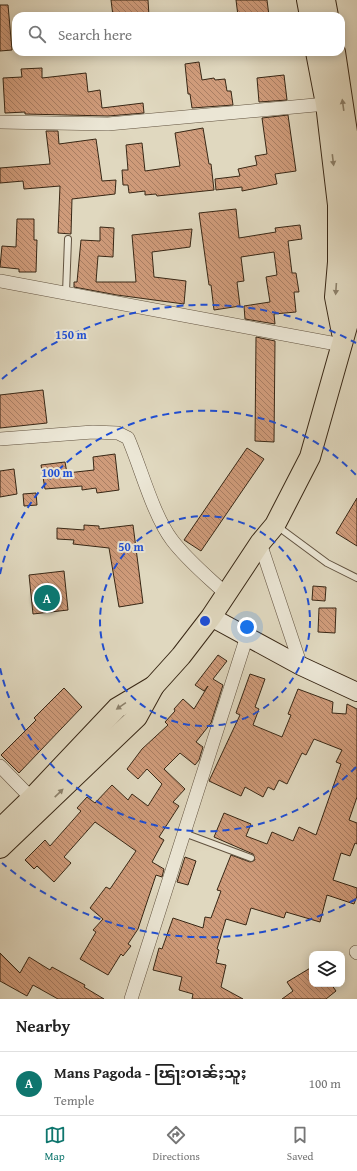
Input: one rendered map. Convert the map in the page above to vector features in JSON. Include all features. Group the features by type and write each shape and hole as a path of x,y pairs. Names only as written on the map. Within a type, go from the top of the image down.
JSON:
{"main road":[{"path":"307,0 309,12"},
{"path":"325,0 327,12"},
{"path":"317,56 326,104 338,205 338,262 335,297 342,341"},
{"path":"0,829 37,804 137,717 154,686 181,656 211,617 260,543 275,525 310,456 355,298 356,204 336,56"},
{"path":"0,848 37,804"}],"street":[{"path":"0,122 108,124 326,104"},
{"path":"0,281 342,341"},
{"path":"0,439 94,432 118,433 128,438 160,519 171,539 184,555 226,594"},
{"path":"260,543 300,666"},
{"path":"211,617 300,666 357,692"},
{"path":"131,999 247,636"},
{"path":"0,766 37,804"}],"lane":[{"path":"66,293 68,239"},
{"path":"275,525 327,563 357,578"},
{"path":"184,833 251,858"}],"building":[{"path":"111,0 148,0 149,12 112,12"},
{"path":"236,0 267,0 268,12 238,12"},
{"path":"0,5 8,5 12,50 0,51"},
{"path":"199,62 202,80 214,78 215,80 225,79 227,91 231,91 233,105 192,108 190,94 188,94 185,64"},
{"path":"42,68 42,78 86,73 88,92 100,90 102,108 143,103 144,113 108,116 25,114 25,112 5,113 3,78 22,77 21,69"},
{"path":"284,75 287,100 259,102 257,78"},
{"path":"288,115 296,171 275,174 277,184 242,191 242,187 216,190 215,179 240,176 238,169 257,165 255,156 267,154 262,118"},
{"path":"203,128 209,164 211,164 214,190 157,196 156,194 145,195 145,191 129,193 128,185 123,185 122,170 128,170 126,145 142,143 145,171 180,166 175,133"},
{"path":"46,131 58,131 59,144 96,139 102,181 116,180 115,194 72,199 71,234 58,233 60,186 24,189 23,181 0,183 0,168 50,164"},
{"path":"236,209 239,238 276,232 275,228 300,225 302,239 288,241 292,273 296,273 299,292 294,292 296,312 274,314 275,324 245,319 244,306 270,302 266,277 277,275 274,252 241,257 244,281 237,282 240,306 214,310 199,213"},
{"path":"17,219 34,219 34,240 37,240 36,272 19,272 19,269 0,267 2,246 16,247"},
{"path":"100,227 114,228 113,257 98,256 96,282 136,282 132,235 192,229 190,247 152,252 154,277 186,281 184,304 117,295 74,287 74,282 77,282 81,240 100,241"},
{"path":"256,337 275,341 274,442 255,441"},
{"path":"43,390 47,423 0,428 0,395"},
{"path":"247,448 264,459 201,551 184,540"},
{"path":"115,454 119,490 97,493 96,488 82,490 82,486 45,489 41,465 65,462 67,473 94,470 93,457"},
{"path":"14,469 17,494 0,497 0,471"},
{"path":"36,493 37,505 24,506 23,494"},
{"path":"357,498 357,546 336,533"},
{"path":"84,525 99,526 99,529 133,525 143,603 119,607 109,548 73,544 74,540 57,539 57,528 84,530"},
{"path":"64,571 68,610 33,614 29,575"},
{"path":"313,586 326,587 325,601 312,600"},
{"path":"319,608 336,608 335,633 318,632"},
{"path":"218,655 227,661 213,679 223,685 211,723 196,742 203,747 199,760 195,765 180,753 164,769 185,789 173,802 179,806 159,837 164,840 152,862 164,869 162,877 156,875 138,929 128,944 131,946 123,956 121,954 108,975 80,959 96,932 93,930 103,919 90,908 106,887 110,889 136,851 95,822 64,857 71,863 54,882 37,866 34,869 25,860 45,840 50,846 81,811 77,808 87,797 95,803 112,785 128,800 132,794 148,806 162,784 147,769 138,779 127,769 142,749 168,725 165,722 183,699 194,709 208,686 204,691 195,685"},
{"path":"250,674 265,679 255,707 259,709 253,725 282,737 291,715 288,714 298,689 333,702 332,713 346,714 347,704 357,709 357,797 349,820 357,823 357,844 355,843 350,856 341,853 333,880 357,888 357,896 354,904 327,895 320,922 286,912 284,918 251,908 246,925 226,919 217,949 219,950 216,963 226,965 221,987 243,999 192,999 193,994 179,990 182,977 153,970 159,948 162,949 173,918 203,928 205,917 211,918 221,891 217,890 231,855 250,862 255,860 253,854 214,837 224,813 251,824 246,836 267,844 272,832 293,841 299,827 316,835 341,764 336,762 342,750 314,739 306,755 302,753 287,784 279,780 274,790 268,787 263,797 245,787 241,796 209,781 240,715 236,713"},
{"path":"64,688 82,707 19,773 1,755 36,720 34,718"},
{"path":"185,857 196,861 188,885 177,882"},
{"path":"0,953 20,973 29,957 50,970 52,967 85,985 84,987 104,999 58,999 33,985 27,996 0,981"},
{"path":"309,969 309,987 333,987 336,991 326,999 282,999 293,991 287,982"}],"place":[{"name":"Mans Pagoda - ၽြႃးဝၢၼ်ႈသူႈ","path":"47,598"}]}
